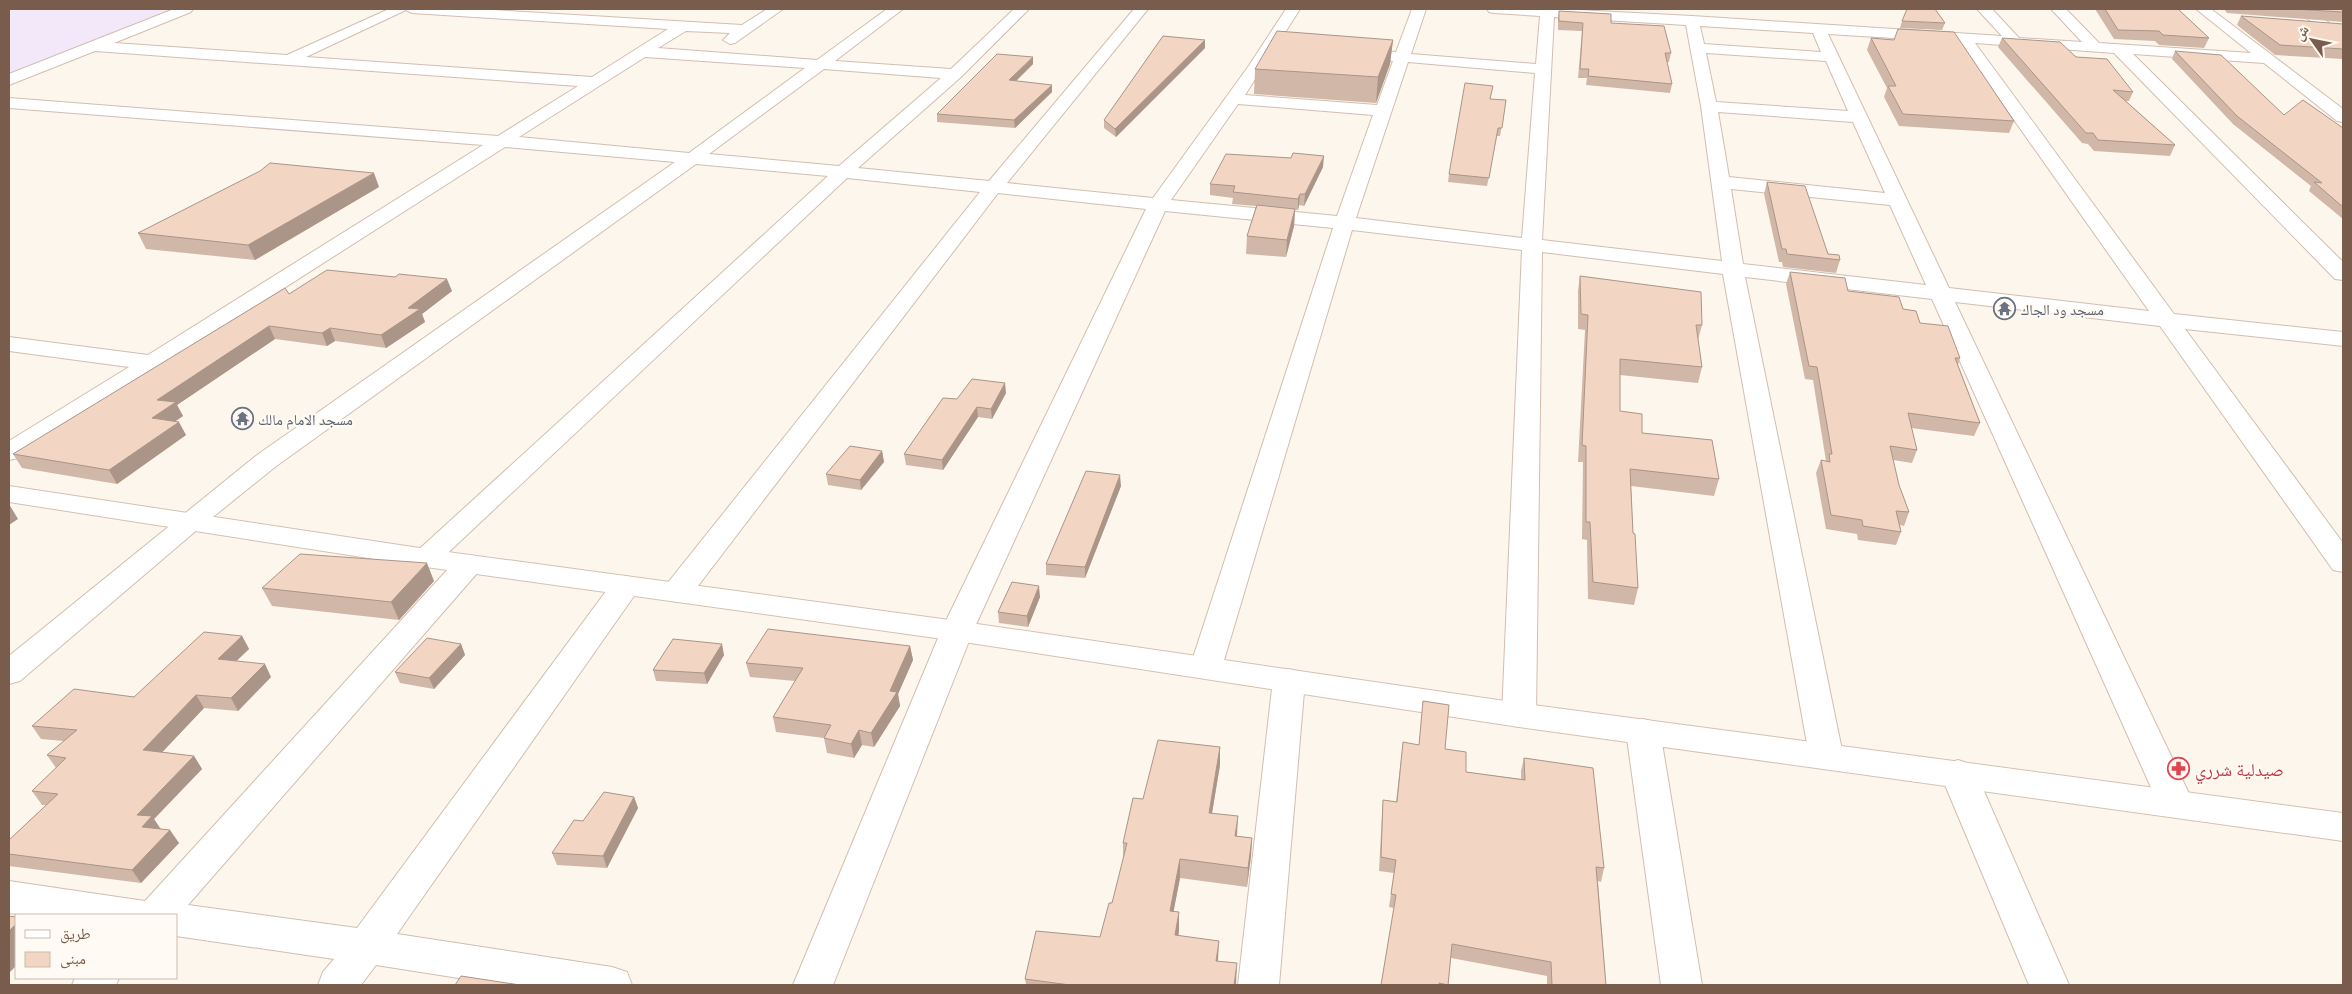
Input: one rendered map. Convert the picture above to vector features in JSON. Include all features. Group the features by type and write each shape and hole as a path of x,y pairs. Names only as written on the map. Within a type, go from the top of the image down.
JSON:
{"street":[{"path":"9,80 186,9"},
{"path":"289,59 400,9"},
{"path":"412,9 746,30"},
{"path":"704,57 776,9"},
{"path":"9,673 188,523 266,461 693,158 896,9"},
{"path":"426,558 842,172 954,74 1022,9"},
{"path":"678,592 992,189 1141,9"},
{"path":"813,985 957,631 1157,206 1234,99 1278,48 1293,9"},
{"path":"1206,667 1344,223 1419,9"},
{"path":"1494,9 1547,12 1616,12 1692,20 2268,59"},
{"path":"1984,9 2014,41"},
{"path":"2058,9 2095,47"},
{"path":"2302,9 2326,26"},
{"path":"1519,715 1532,244 1547,12"},
{"path":"2209,14 2243,20"},
{"path":"2209,14 2343,117"},
{"path":"1876,17 1887,32"},
{"path":"1692,20 1709,106 1733,268 1826,755"},
{"path":"2299,24 2343,27"},
{"path":"9,452 683,26"},
{"path":"1818,28 2175,802"},
{"path":"1963,38 2343,563"},
{"path":"92,46 596,82"},
{"path":"1698,48 1830,57"},
{"path":"2118,48 2343,274"},
{"path":"644,52 954,74"},
{"path":"1373,56 1543,69"},
{"path":"1234,99 1383,111"},
{"path":"9,103 501,141 842,172 1157,206 1344,223 1942,294 2343,339"},
{"path":"1709,106 1859,117"},
{"path":"1721,182 1898,200"},
{"path":"9,344 152,363"},
{"path":"9,494 188,523 426,558 957,631 1519,715 2175,802 2340,831"},
{"path":"157,914 469,564"},
{"path":"338,985 626,586"},
{"path":"1258,985 1289,680"},
{"path":"1643,731 1682,985"},
{"path":"1958,773 2049,985"},
{"path":"9,897 132,914"},
{"path":"178,920 366,946 612,985"}],"shaded area":[{"path":"9,9 175,9 9,75"}],"building":[{"path":"1907,9 1935,9 1945,23 1902,21"},
{"path":"2105,9 2178,9 2209,38 2163,35 2159,31 2118,30"},
{"path":"2293,9 2343,9 2343,12"},
{"path":"1559,11 1611,14 1611,23 1664,26 1671,53 1665,53 1672,84 1588,76 1589,69 1580,69 1583,23 1559,21"},
{"path":"2241,16 2343,24 2343,49 2280,45"},
{"path":"1898,29 1954,32 2014,121 1903,114 1888,86 1896,86 1871,38 1894,40"},
{"path":"1277,31 1393,40 1378,77 1255,69"},
{"path":"1163,36 1205,40 1115,129 1104,120"},
{"path":"2002,38 2060,42 2076,57 2107,59 2133,92 2113,90 2175,145 2098,140 2093,133 2086,133"},
{"path":"2175,51 2221,55 2284,115 2303,100 2343,128 2343,207 2314,182 2322,183 2237,116"},
{"path":"997,54 1033,57 1009,80 1052,85 1014,120 937,114"},
{"path":"1465,83 1493,86 1490,99 1506,100 1502,128 1498,128 1489,178 1449,174"},
{"path":"1293,153 1324,156 1305,194 1300,194 1298,199 1233,192 1235,186 1210,184 1226,154 1291,158"},
{"path":"270,163 374,173 248,245 138,233 260,171"},
{"path":"1767,182 1805,186 1828,254 1839,255 1840,260 1787,254 1786,249 1782,249"},
{"path":"1257,205 1295,209 1287,240 1247,236"},
{"path":"327,270 395,277 399,274 447,279 408,308 420,309 381,335 330,328 322,333 269,326 157,400 176,402 152,418 179,422 109,470 13,454 285,288 289,294"},
{"path":"1790,272 1845,278 1848,291 1899,297 1903,309 1916,311 1920,323 1948,326 1960,358 1955,358 1980,423 1908,413 1917,450 1890,446 1899,485 1909,512 1896,511 1901,532 1863,526 1862,520 1831,515 1821,460 1830,462 1829,454 1832,454 1817,367 1809,366"},
{"path":"1580,276 1701,292 1702,325 1696,325 1702,367 1620,359 1620,411 1642,414 1642,433 1712,440 1719,479 1630,469 1638,588 1593,582 1590,522 1586,522 1586,446 1582,445 1588,315 1581,314"},
{"path":"972,379 1005,383 991,409 977,407 942,460 904,454 943,398 957,399"},
{"path":"850,446 882,451 860,480 826,474"},
{"path":"1086,471 1120,475 1085,567 1046,564"},
{"path":"300,554 427,563 391,602 262,588"},
{"path":"1012,582 1039,586 1027,616 998,612"},
{"path":"768,629 910,646 890,691 897,692 871,733 859,730 851,744 824,738 831,725 773,717 803,668 746,663"},
{"path":"204,632 242,636 218,659 265,664 231,698 196,695 143,750 194,756 137,815 152,816 142,827 170,830 132,870 9,854 9,840 58,794 32,791 66,758 47,755 77,730 32,726 74,689 134,697"},
{"path":"427,638 461,644 429,678 395,672"},
{"path":"673,639 722,644 704,673 653,670"},
{"path":"1423,701 1449,705 1445,749 1466,752 1466,772 1525,780 1524,758 1593,768 1604,868 1596,867 1606,985 1552,985 1551,962 1452,944 1448,985 1439,983 1439,985 1381,985 1396,895 1391,894 1396,860 1381,857 1383,800 1397,802 1403,742 1419,745"},
{"path":"1158,740 1220,747 1209,813 1238,816 1235,836 1252,838 1248,868 1180,859 1170,911 1179,912 1175,935 1219,941 1216,961 1237,963 1234,985 1070,985 1025,979 1036,931 1100,937 1109,903 1112,903 1127,843 1123,843 1133,798 1143,799"},
{"path":"604,792 634,797 603,856 552,853 574,820 583,821"},
{"path":"9,916 15,917 15,925 9,931"},
{"path":"461,976 520,985 455,985"}],"place":[{"name":"مسجد ود الجاك","path":"2005,309"},
{"name":"مسجد الامام مالك","path":"242,419"},
{"name":"صيدلية شرري","path":"2179,769"}]}
